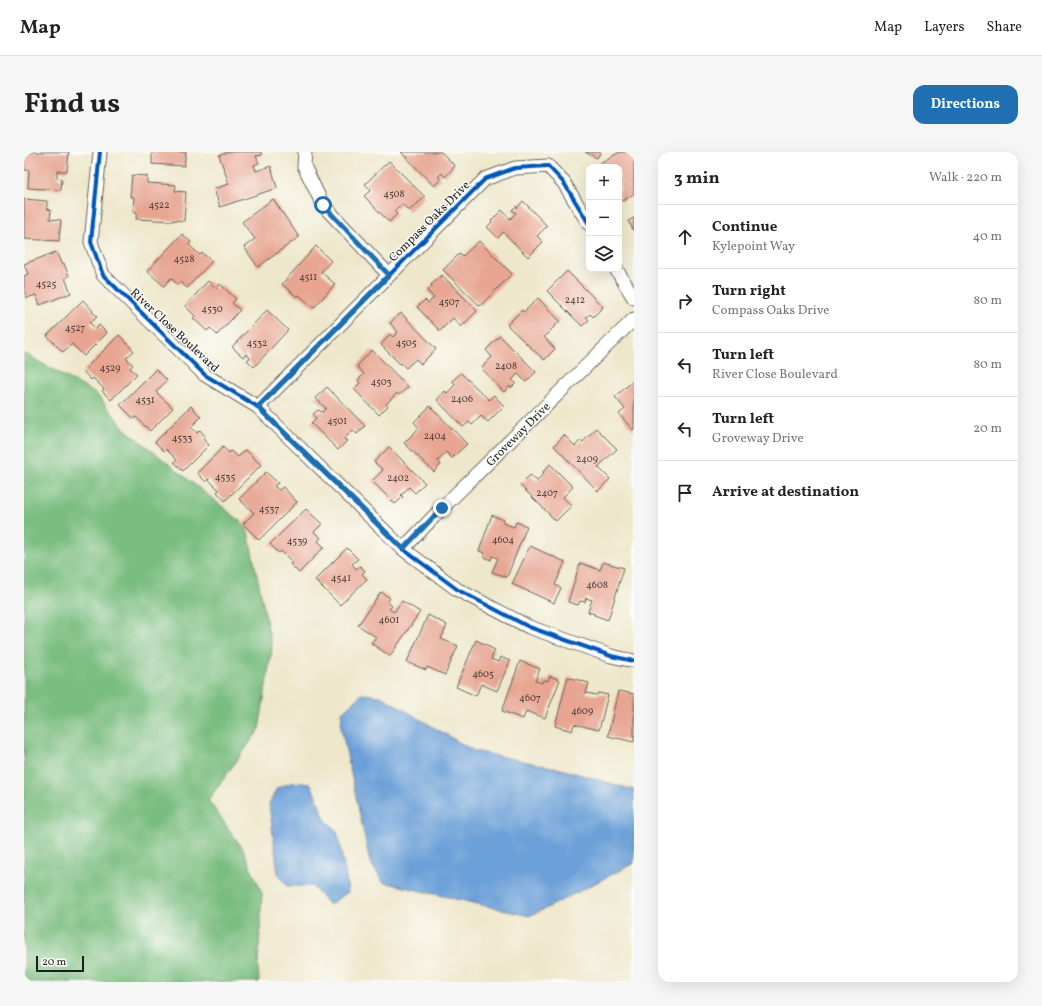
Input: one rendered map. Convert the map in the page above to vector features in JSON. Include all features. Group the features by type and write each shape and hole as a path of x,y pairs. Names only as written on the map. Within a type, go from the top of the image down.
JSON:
{"street":[{"name":"River Close Boulevard","path":"100,152 91,242 103,275 204,375 258,407 403,549 458,590 529,627 611,656 634,660"},
{"path":"305,152 304,166 323,205 389,275"},
{"name":"Compass Oaks Drive","path":"258,407 485,178 515,168 548,166 564,183 586,219"},
{"path":"618,272 634,298"},
{"name":"Groveway Drive","path":"403,549 442,508 634,319"}],"green space":[{"path":"24,353 96,394 125,429 239,520 248,532 272,648 259,730 208,800 243,849 262,893 258,966 259,982 24,982"}],"water":[{"path":"362,694 381,696 474,751 557,768 634,790 634,863 529,916 383,882 370,862 341,727 342,712"},
{"path":"294,782 311,784 325,819 337,831 348,892 329,905 312,886 287,886 278,873 269,804 277,788"}],"building":[{"path":"24,152 69,152 67,171 57,171 57,178 62,179 61,190 28,188 29,170 24,170"},
{"path":"152,152 186,152 184,166 152,164"},
{"path":"228,152 261,152 262,155 256,156 259,163 254,165 256,171 271,166 277,188 220,207 214,189 229,184 219,155"},
{"path":"401,152 441,152 455,166 445,177 442,173 438,177 441,179 434,186"},
{"path":"585,152 601,152 597,158"},
{"path":"620,152 634,152 634,194 622,201 622,164 598,164"},
{"path":"389,161 425,197 409,211 402,204 394,211 397,214 389,222 364,196 371,190 365,184"},
{"path":"132,175 147,176 147,183 176,185 175,191 186,192 184,221 136,219 137,212 133,211 134,197 130,197"},
{"path":"24,199 47,201 47,209 51,210 50,219 61,220 59,241 24,239"},
{"path":"273,199 299,237 258,267 244,247 255,239 242,222"},
{"path":"523,201 547,226 537,236 543,242 528,257 503,232 498,238 487,227 502,210 510,219 516,213 512,210 516,206 517,208"},
{"path":"634,218 634,231 628,221"},
{"path":"182,234 191,242 189,245 200,255 202,253 212,261 187,288 180,282 178,285 171,278 164,286 147,271"},
{"path":"479,241 512,274 480,306 443,270 460,253 463,256"},
{"path":"316,246 331,261 321,272 335,284 314,308 299,295 297,297 282,284"},
{"path":"56,252 62,265 64,264 69,276 65,278 71,293 40,305 36,295 27,298 24,289 24,276 28,274 24,264"},
{"path":"567,271 603,307 593,317 590,314 586,317 589,320 582,326 547,291"},
{"path":"442,275 477,311 461,327 453,318 440,331 417,307 425,300 428,303 434,298 427,291"},
{"path":"208,281 216,288 220,284 236,299 232,303 240,310 217,335 210,328 207,331 193,318 195,316 185,306"},
{"path":"538,298 560,321 544,337 555,349 544,360 507,325 522,310 524,312"},
{"path":"83,300 97,316 90,323 96,329 99,325 107,333 84,356 72,344 63,352 47,336"},
{"path":"267,310 288,330 254,367 247,360 250,358 246,354 243,357 232,347"},
{"path":"401,313 436,349 421,364 416,359 406,368 381,345 390,334 393,337 398,332 390,323"},
{"path":"119,335 134,351 126,358 133,365 130,368 137,374 111,400 102,391 104,389 93,378 91,380 83,371"},
{"path":"500,336 536,372 526,382 518,374 512,380 516,383 504,392 481,368 492,357 486,350"},
{"path":"372,350 408,387 399,395 397,393 386,404 388,406 379,415 354,389 360,383 358,380 364,374 357,366"},
{"path":"156,369 167,380 156,392 173,408 150,431 136,417 134,419 120,405"},
{"path":"461,373 489,400 494,395 504,406 488,422 481,416 472,425 469,422 463,427 437,400 445,391 447,393 456,384 452,381"},
{"path":"634,380 633,430 619,414 625,409 615,397"},
{"path":"327,387 365,426 357,434 353,430 344,439 347,441 338,450 311,423 316,418 313,414 318,410 322,412 326,408 315,398"},
{"path":"191,406 201,417 191,427 197,433 200,430 205,436 203,439 209,445 183,471 174,462 177,460 166,449 164,451 155,442"},
{"path":"430,406 467,444 452,458 446,452 438,461 441,464 434,472 404,443 419,428 414,422"},
{"path":"596,428 617,449 598,467 610,479 598,491 554,446 564,435 575,446 581,440 583,442"},
{"path":"223,447 229,453 231,451 238,457 246,450 261,465 225,501 217,492 219,490 208,479 206,482 197,473"},
{"path":"389,447 425,483 415,493 409,487 401,495 403,497 395,504 372,481 383,470 374,462"},
{"path":"550,464 573,487 563,497 571,506 556,521 520,485 530,475 537,481"},
{"path":"266,472 278,483 274,486 279,490 283,487 297,502 259,540 243,524 254,513 239,499"},
{"path":"306,509 322,524 314,532 321,538 318,541 324,547 299,573 290,564 292,562 281,551 279,553 270,544"},
{"path":"492,515 503,520 503,523 514,527 516,522 527,526 507,577 492,572 498,558 492,556 491,560 484,557 485,553 479,551"},
{"path":"530,546 565,562 555,585 561,588 554,603 512,584"},
{"path":"347,548 358,559 352,564 356,569 360,566 365,571 362,574 367,579 340,605 315,580"},
{"path":"603,562 624,568 608,620 588,612 592,600 586,598 585,602 580,601 578,605 568,602 580,563 600,570"},
{"path":"381,592 390,598 387,602 392,606 389,609 394,612 402,601 420,612 390,656 371,643 376,637 358,625"},
{"path":"428,615 447,625 441,639 458,646 445,675 427,667 426,670 407,662"},
{"path":"476,640 495,650 491,659 498,662 500,657 510,661 497,691 481,684 476,696 456,687"},
{"path":"520,661 540,669 535,681 542,683 543,680 548,681 550,676 560,680 545,718 526,711 523,719 502,711"},
{"path":"568,677 589,683 586,693 608,695 599,730 574,724 572,731 555,726"},
{"path":"618,691 634,694 634,742 608,736"}],"cycle path":[{"path":"100,152 91,242 103,275 205,375 258,407 403,549 458,590 529,627 611,656 634,661"},
{"path":"258,407 485,179 515,168 548,166 564,183 586,219"}],"route":[{"path":"323,205 389,275 258,407 403,549 442,508"}]}
